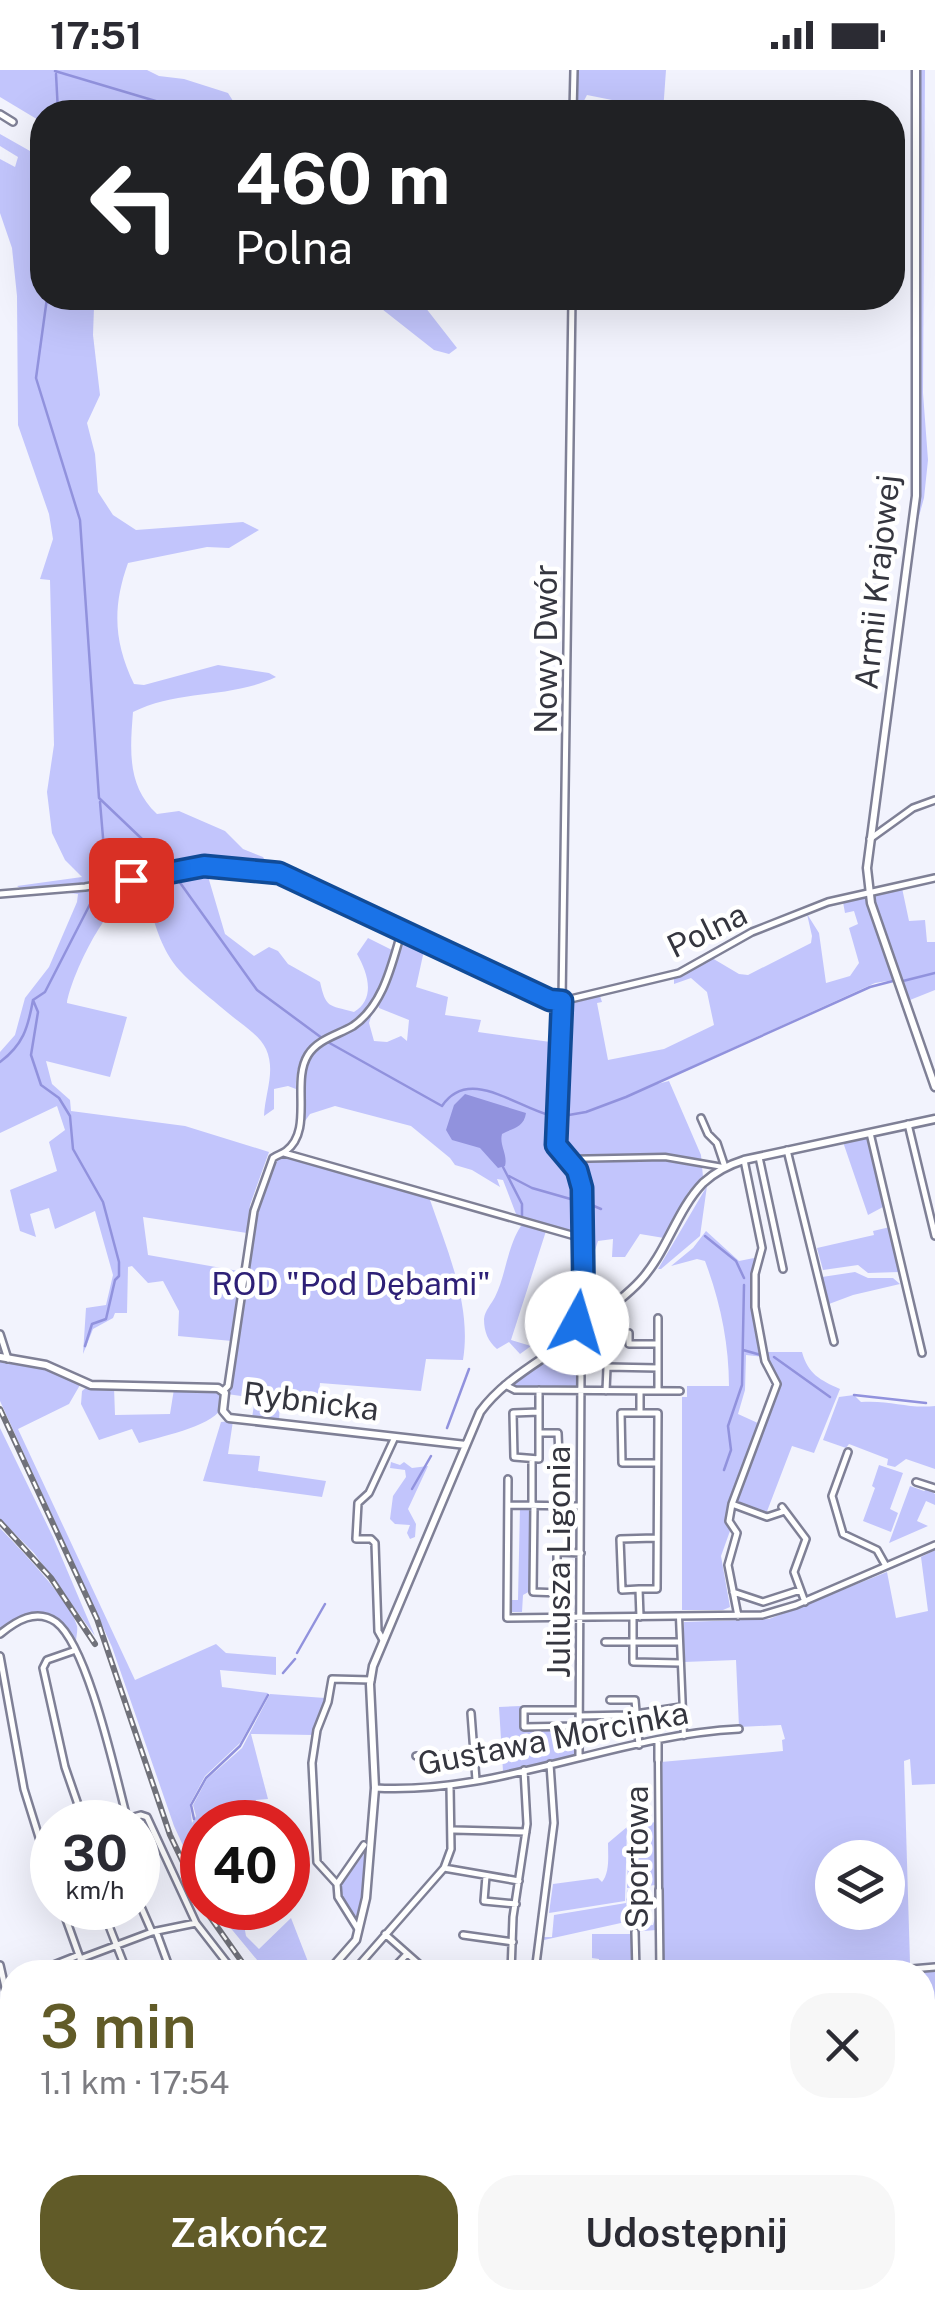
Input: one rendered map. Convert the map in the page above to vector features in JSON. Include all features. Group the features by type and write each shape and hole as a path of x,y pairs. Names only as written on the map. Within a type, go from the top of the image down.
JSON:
{"street":[{"path":"574,70 574,100"},
{"name":"Armii Krajowej","path":"916,70 916,496 870,840 869,891 935,1086"},
{"path":"0,114 14,122"},
{"name":"Nowy Dwór","path":"562,1001 572,310"},
{"path":"870,840 913,808 935,800"},
{"path":"0,894 100,885 214,866 279,873 550,1000 562,1001 556,1145 577,1170 582,1188 584,1326"},
{"name":"Polna","path":"562,1001 679,973 761,928 828,902 935,878"},
{"path":"223,1391 228,1386 255,1207 273,1158 284,1153 301,1121 300,1073 308,1056 324,1040 357,1023 371,1008 393,963 402,930"},
{"path":"702,1118 725,1167"},
{"path":"341,1960 360,1930 366,1898 374,1788 370,1680 383,1640 480,1412 505,1385 621,1299 657,1261 696,1192 725,1167 935,1118"},
{"path":"908,1124 935,1236"},
{"path":"870,1132 922,1353"},
{"path":"787,1150 834,1342"},
{"path":"284,1153 582,1238"},
{"path":"759,1156 783,1270"},
{"path":"564,1158 665,1157 725,1167"},
{"path":"738,1616 728,1565 737,1533 728,1520 777,1384 765,1360 754,1307 755,1274 762,1248 744,1160"},
{"path":"658,1318 658,1391"},
{"path":"555,1348 584,1326"},
{"path":"584,1326 629,1333 629,1344 658,1344"},
{"name":"Juliusza Ligonia","path":"581,1366 579,1350 584,1326"},
{"name":"Juliusza Ligonia","path":"579,1758 584,1326"},
{"path":"0,1334 4,1358"},
{"path":"565,1344 574,1344 579,1350"},
{"name":"Rybnicka","path":"4,1358 51,1367 91,1385 216,1388 223,1391 223,1411 228,1417 466,1444"},
{"path":"606,1391 608,1367 658,1368"},
{"path":"505,1385 515,1390 680,1391"},
{"path":"539,1390 539,1412 539,1459 514,1456 513,1413 539,1412"},
{"path":"640,1391 640,1413"},
{"path":"656,1463 622,1464 621,1413 658,1413 657,1590 622,1590 620,1539 656,1538"},
{"path":"539,1433 558,1434 561,1505"},
{"path":"383,1640 378,1631 375,1542 356,1539 356,1529 358,1503 369,1493 396,1437"},
{"path":"848,1452 832,1496 844,1534 877,1550 886,1566"},
{"path":"532,1459 534,1592 561,1593"},
{"path":"508,1479 508,1618 774,1613 935,1545"},
{"path":"916,1482 935,1488"},
{"path":"732,1504 766,1517 784,1509 806,1540 794,1572 804,1602"},
{"path":"509,1505 580,1506"},
{"path":"561,1617 562,1572 557,1566 557,1552 581,1552"},
{"path":"639,1589 634,1662 680,1663"},
{"path":"733,1592 763,1602 800,1590"},
{"path":"679,1617 684,1736"},
{"path":"0,1634 22,1618 48,1618 64,1630 107,1734 123,1800"},
{"path":"605,1642 679,1642"},
{"path":"74,1650 47,1660 43,1668 64,1766 76,1800"},
{"path":"0,1656 30,1809"},
{"path":"360,1930 354,1927 338,1897 337,1884 317,1862 312,1808 315,1738 332,1678 370,1680"},
{"path":"610,1700 635,1700 632,1714 639,1745"},
{"path":"579,1726 524,1726 524,1710 632,1714 681,1707"},
{"path":"471,1712 476,1780"},
{"name":"Gustawa Morcinka","path":"374,1788 450,1786 658,1741 739,1730"},
{"name":"Sportowa","path":"658,1741 660,1960"},
{"path":"416,1756 474,1755"},
{"path":"537,1960 554,1823 550,1764"},
{"path":"511,1960 526,1832 524,1770"},
{"path":"363,1960 444,1868 451,1850 450,1786"},
{"path":"452,1830 526,1832"},
{"path":"337,1884 364,1845"},
{"path":"160,1846 180,1889"},
{"path":"444,1868 519,1881"},
{"path":"486,1876 484,1901 516,1904"},
{"path":"71,1960 180,1926"},
{"path":"70,1930 81,1960"},
{"path":"111,1930 122,1960"},
{"path":"201,1930 225,1960"},
{"path":"154,1932 166,1960"},
{"path":"635,1932 636,1960"},
{"path":"385,1934 413,1960"},
{"path":"463,1936 512,1942"},
{"path":"401,1960 407,1954"}],"green space":[{"path":"0,70 147,70 228,93 232,100 30,100 30,115 0,97"},
{"path":"578,70 666,70 664,100 612,100 587,95 584,100 578,100"},
{"path":"919,70 925,70 923,393 928,460 924,498 913,538 920,479"},
{"path":"0,134 30,151 30,310 94,310 100,395 87,423 95,454 98,492 113,515 136,530 243,522 259,530 229,548 207,547 128,563 119,595 118,625 122,654 134,684 144,685 218,665 276,677 241,689 150,705 133,712 132,726 135,780 157,814 179,811 225,831 243,849 263,857 267,864 201,862 120,879 23,890 17,886 82,877 65,860 52,833 47,792 54,745 50,580 40,579 53,539 49,514 18,425 17,296 12,248 0,213 0,159 15,167 18,157 0,146"},
{"path":"383,310 427,310 457,348 449,354 434,350"},
{"path":"185,872 207,873 225,934 254,956 269,947 278,951 288,964 320,982 324,997 333,1006 354,1012 365,1000 367,977 357,954 368,938 394,951 382,985 367,1009 309,1048 302,1058 296,1089 274,1089 274,1109 264,1116 269,1057 256,1035 176,966 160,939 147,895 128,899 114,908 81,963 67,1003 127,1017 110,1077 46,1061 52,1084 70,1100 71,1111 185,1126 269,1152 250,1205 247,1233 143,1217 148,1255 244,1272 232,1341 178,1336 179,1311 163,1281 148,1283 132,1266 128,1267 127,1313 115,1313 93,1329 83,1354 86,1308 106,1305 113,1275 95,1211 55,1229 49,1208 30,1214 36,1237 20,1231 10,1190 57,1171 49,1142 65,1130 57,1106 0,1133 0,1052 15,1035 25,998 49,967 77,902 78,894 69,893 133,882 134,885"},
{"path":"902,888 909,921 925,920 927,942 935,942 935,990 910,1000 873,897 879,891"},
{"path":"862,896 867,899 894,980 875,983 649,1086 669,1081 701,1155 703,1177 689,1191 664,1238 640,1234 625,1257 612,1257 613,1239 598,1241 588,1272 591,1277 587,1280 595,1300 587,1302 584,1245 592,1240 523,1221 516,1214 503,1180 497,1179 500,1187 455,1165 411,1126 335,1106 310,1114 305,1121 302,1080 311,1056 320,1047 374,1007 369,1023 374,1041 387,1042 401,1036 407,1041 409,1020 379,1008 378,1000 396,964 404,934 425,946 416,987 448,997 445,1015 481,1020 478,1032 558,1043 564,1004 600,996 602,1002 597,1003 608,1060 664,1049 714,1025 707,992 691,978 674,984 674,976 712,958 748,975 811,943 807,914 819,933 826,983 850,976 859,963 849,928 858,924 854,911 845,913 843,902"},
{"path":"868,1136 883,1207 868,1215 843,1142"},
{"name":"ROD \"Pod Dębami\"","path":"282,1155 429,1197 456,1278 465,1339 463,1360 426,1359 421,1391 320,1383 318,1403 280,1399 279,1422 252,1418 255,1398 227,1394 255,1229 272,1170"},
{"path":"707,1186 700,1236 658,1269"},
{"path":"521,1226 546,1231 511,1340 531,1346 520,1354 509,1342 497,1349 489,1339 484,1319 499,1288 516,1234"},
{"path":"890,1227 899,1272 868,1273 858,1265 823,1270 817,1248 874,1235 873,1231"},
{"path":"706,1231 739,1261 759,1257 753,1297 764,1357 746,1355 745,1390 738,1414 760,1424 729,1507 730,1531 721,1556 730,1607 682,1610 682,1397 687,1397 687,1386 729,1386 723,1322 705,1261 697,1259 671,1266"},
{"path":"855,1272 868,1278 893,1278 900,1284 829,1304 822,1277"},
{"path":"573,1345 577,1349 578,1389 513,1386 513,1382"},
{"path":"766,1352 802,1352 816,1375 840,1389 814,1453 792,1446 766,1514 735,1501 781,1385"},
{"path":"0,1359 49,1368 80,1385 69,1404 18,1429 135,1680 216,1644 226,1653 276,1657 276,1675 220,1670 222,1687 268,1693 240,1743 205,1776 192,1800 180,1800 180,1839 112,1647 0,1401"},
{"path":"87,1387 114,1387 115,1415 170,1414 174,1389 216,1389 223,1395 215,1416 183,1431 139,1443 132,1429 99,1440 81,1404 82,1391"},
{"path":"854,1395 861,1402 935,1406 935,1469 906,1459 895,1467 887,1465 888,1459 849,1444 846,1448 823,1440 839,1397"},
{"path":"233,1421 228,1454 260,1456 258,1471 326,1481 322,1497 203,1481 221,1422"},
{"path":"0,1428 95,1636 34,1553 0,1519"},
{"path":"391,1462 404,1462 412,1468 428,1466 408,1509 416,1524 415,1537 410,1539 410,1525 395,1524 390,1519 393,1496 406,1477 405,1470 390,1468"},
{"path":"879,1465 903,1473 890,1509 898,1513 891,1532 863,1521"},
{"path":"910,1486 924,1491 928,1488 935,1494 935,1505 926,1501 917,1521 928,1526 889,1543"},
{"path":"520,1507 533,1508 532,1590 523,1595 522,1612 509,1612 509,1600 518,1600"},
{"path":"0,1528 65,1603 77,1626 76,1642 60,1622 42,1615 22,1617 0,1629"},
{"path":"935,1550 935,1784 912,1785 910,1759 904,1761 910,1960 660,1960 657,1792 661,1791 661,1762 783,1751 785,1739 781,1725 739,1727 736,1660 684,1662 684,1622 769,1619 887,1572 896,1618 928,1611 921,1557"},
{"path":"270,1694 325,1698 313,1735 251,1734 268,1799 196,1800 207,1779 242,1748"},
{"path":"521,1706 522,1727 576,1728 576,1757 503,1771 499,1707"},
{"path":"656,1822 656,1885 627,1888 629,1826"},
{"path":"627,1827 625,1901 549,1913 553,1884 598,1878 602,1882 608,1843"},
{"path":"366,1851 363,1904 357,1925 343,1901 341,1885"},
{"path":"627,1889 630,1898 645,1896 637,1926 653,1925 656,1914 656,1930 632,1932 632,1960 592,1958 592,1934 630,1934 630,1921 544,1940 552,1937 554,1915 626,1903"},
{"path":"232,1930 245,1930 259,1949 279,1930 296,1930 307,1960 257,1960"}],"shaded area":[{"path":"465,1094 526,1113 520,1125 502,1134 505,1166 498,1168 480,1148 452,1140 446,1130 454,1105"}],"waterway":[{"path":"55,71 152,100"},
{"path":"56,74 57,100"},
{"path":"45,310 36,378 80,520 99,798 163,859 257,990 326,1041 442,1106 465,1089 479,1089 552,1116"},
{"path":"0,1062 19,1042 33,1000 45,992 106,873 100,802"},
{"path":"903,981 935,973"},
{"path":"563,1116 626,1097 870,987 893,981"},
{"path":"33,1000 38,1012 31,1055 41,1085 59,1098 70,1116 73,1149 103,1202 119,1262 119,1276 106,1319 92,1324 85,1346"},
{"path":"503,1167 522,1204 522,1218"},
{"path":"509,1176 532,1188 574,1200"},
{"path":"587,1203 601,1209"},
{"path":"705,1236 736,1261 744,1278"},
{"path":"724,1470 731,1450 728,1426 742,1385 744,1285"},
{"path":"743,1350 761,1355"},
{"path":"774,1357 830,1397"},
{"path":"447,1428 469,1369"},
{"path":"854,1395 926,1403"},
{"path":"412,1489 431,1456"},
{"path":"297,1653 325,1604"},
{"path":"283,1673 295,1659"},
{"path":"194,1800 206,1778 240,1746 268,1695"}],"railway":[{"path":"0,1409 97,1619 180,1856"},
{"path":"0,1522 51,1578 95,1644"},
{"path":"219,1930 241,1960"}],"route":[{"path":"131,880 204,866 279,873 550,1000 562,1001 556,1145 577,1170 582,1188 584,1322 577,1323"}]}
